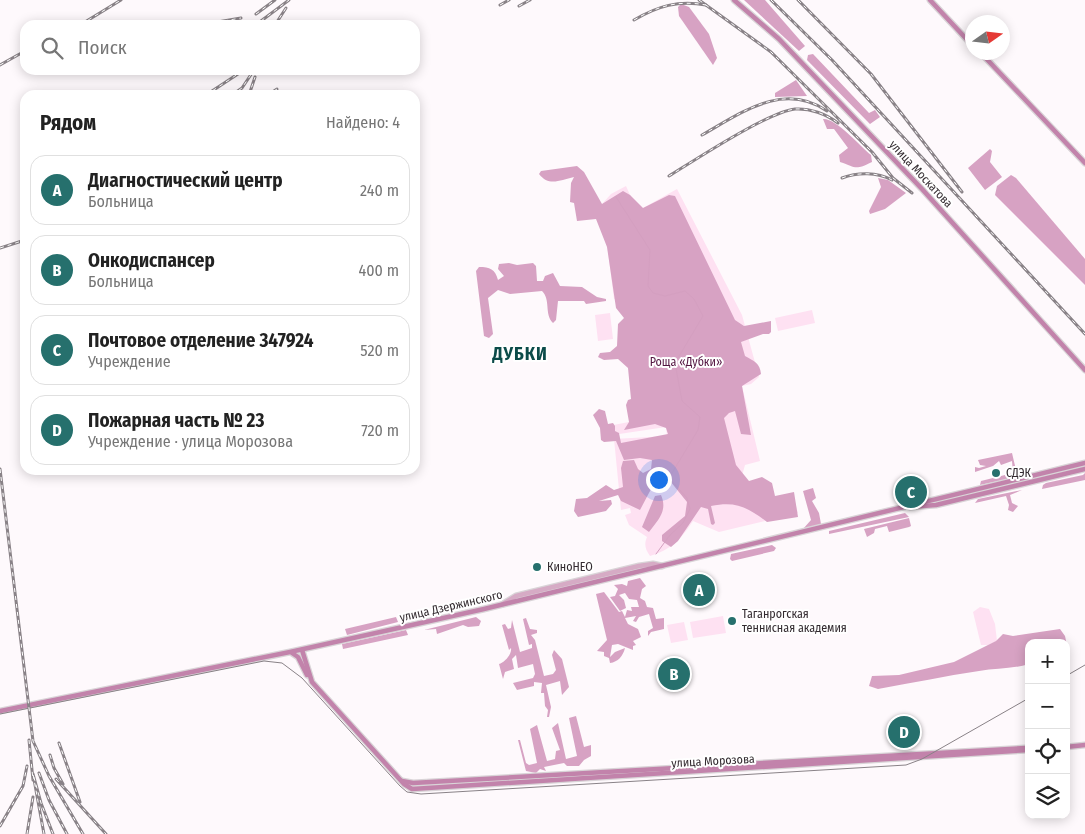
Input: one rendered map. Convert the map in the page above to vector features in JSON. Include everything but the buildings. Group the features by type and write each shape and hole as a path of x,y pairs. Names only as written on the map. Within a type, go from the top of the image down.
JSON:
{"main road":[{"name":"улица Москатова","path":"734,0 779,39 922,189 1085,370"},
{"path":"930,0 965,38"},
{"path":"988,60 1085,163"},
{"name":"улица Дзержинского","path":"0,711 302,650 502,605 1085,463"},
{"name":"улица Дзержинского","path":"904,508 936,505 1085,468"},
{"path":"302,650 312,682"},
{"path":"291,652 298,657 312,682 401,781 408,785"},
{"path":"1070,747 1085,745"},
{"name":"улица Морозова","path":"408,785 524,776 895,754 1025,749"},
{"name":"улица Морозова","path":"408,785 414,790 896,760 1025,749"},
{"path":"895,754 896,760"},
{"path":"864,756 865,762"},
{"path":"660,768 660,774"},
{"path":"524,776 526,782"}],"green space":[{"path":"744,0 765,0 805,46 799,51"},
{"path":"681,4 689,7 709,34 717,58 713,65 679,16 678,7"},
{"path":"813,54 869,113 875,110 880,117 870,124 807,60 808,55"},
{"path":"796,80 807,96 775,97 775,93"},
{"path":"823,119 834,123 848,133 871,155 872,162 862,167 852,167 840,162 839,155 848,148 834,129 827,129"},
{"path":"990,149 992,151 990,162 1002,177 985,190 968,168"},
{"name":"Роща «Дубки»","path":"577,166 584,172 602,204 623,191 643,208 669,195 675,196 735,320 744,326 771,321 771,332 769,334 763,334 741,342 745,356 758,365 761,374 742,386 751,435 741,434 735,411 729,413 724,418 736,465 749,481 762,477 772,483 775,496 794,492 798,517 767,522 747,509 727,504 711,506 715,523 713,525 711,524 708,509 701,507 678,541 671,547 662,541 662,535 685,516 687,502 666,476 660,472 640,510 621,501 618,495 599,501 611,500 612,504 606,511 578,517 574,511 576,499 587,498 606,485 614,490 623,487 621,468 623,461 634,460 638,469 643,473 651,469 652,460 640,458 624,460 616,441 604,442 601,440 600,428 593,415 599,409 605,411 608,424 613,423 615,426 615,431 619,433 621,443 668,434 666,428 655,424 624,430 629,422 626,405 628,400 631,399 628,368 618,359 604,360 598,357 600,353 610,352 617,346 618,324 624,318 616,308 607,247 596,219 577,221 574,203 570,202 571,183 574,177 551,181 539,174 541,171"},
{"path":"1011,175 1016,178 1085,259 1085,285 995,195 997,186"},
{"path":"878,178 888,180 906,193 885,209 870,214 869,211 881,187"},
{"name":"Роща «Дубки»","path":"626,186 630,195 643,208 677,189 742,315 759,377 751,384 742,386 760,461 745,465 738,490 742,506 793,495 798,513 719,532 693,521 675,543 664,551 650,556 646,546 647,537 629,525 625,515 631,513 630,508 621,510 614,439 667,436 666,427 606,436 603,427 629,422 633,408 623,299 614,299 602,204 611,194"},
{"path":"509,263 517,265 533,263 536,266 537,281 543,281 545,276 553,273 560,286 582,287 597,297 606,299 606,301 586,304 584,301 558,301 556,320 553,323 550,319 545,295 542,291 510,294 498,290 488,298 493,334 489,338 484,336 476,271 479,267 489,268 494,271 498,280 504,276 498,269 499,264"},
{"path":"812,310 815,323 778,331 775,318"},
{"path":"610,313 613,339 598,341 595,315"},
{"path":"1012,453 1016,470 1026,475 980,485 981,481 1013,473 1012,461 1001,465 999,461 993,466 975,472 975,467 986,466 980,465 978,460"},
{"path":"1085,473 1085,480 1042,489 1046,483"},
{"path":"813,488 816,498 812,501 819,513 821,524 803,529 811,520 803,491"},
{"path":"1022,490 1010,495 1012,503 1018,506 1013,512 1008,510 1009,505 1006,496 975,503 978,499"},
{"path":"661,495 663,511 649,532 642,527 655,496"},
{"path":"905,513 909,517 829,534 829,531"},
{"path":"909,518 911,526 889,532 887,526 875,529 874,533 867,537 864,529"},
{"path":"772,545 776,548 774,551 732,561 730,559 731,554"},
{"path":"640,578 646,586 642,589 640,598 645,601 647,607 653,608 656,619 664,618 664,629 651,632 648,636 648,631 653,628 649,614 639,617 636,622 633,621 636,616 625,618 628,624 638,629 641,637 633,641 636,645 633,646 633,650 618,644 612,645 610,657 615,652 625,648 620,658 610,663 609,658 604,656 604,652 597,651 607,640 596,594 604,592 619,612 622,611 625,617 627,610 632,611 631,607 639,607 637,600 629,599 625,593 619,595 624,600 626,608 620,611 610,597 615,596 618,589 614,585 622,584 627,586 628,581"},
{"path":"980,607 989,609 995,624 997,641 988,645 981,645 973,612"},
{"path":"723,616 726,633 693,638 690,622"},
{"path":"396,617 398,622 347,635 345,629"},
{"path":"476,617 481,621 479,626 468,627 463,625 437,634 436,629 424,630"},
{"path":"526,618 530,629 537,630 537,633 531,635 535,640 544,676 553,674 556,670 552,655 554,650 562,659 569,687 562,695 560,681 546,685 551,707 549,717 547,717 548,710 545,706 544,693 541,693 542,683 534,682 534,686 517,690 513,683 533,678 535,674 533,664 518,668 516,655 512,659 514,669 505,672 503,679 499,664 508,658 511,650 511,648 509,650 502,625 505,624 508,629 511,628 512,620 520,652 532,648 532,644 529,645 523,619"},
{"path":"684,622 688,640 671,643 667,625"},
{"path":"1060,629 1066,639 1025,639 1025,665 1017,667 966,673 878,689 869,686 872,676 899,675 954,662 996,641 1003,634 1013,636"},
{"path":"406,630 408,635 343,649 342,644"},
{"path":"576,716 584,747 591,745 591,756 579,766 567,766 564,763 544,767 546,771 540,769 536,773 526,771 518,740 520,740 526,763 529,765 537,763 530,729 537,725 547,761 555,759 556,751 560,750 552,728 558,723 566,759 577,756 569,718"}],"waterway":[{"path":"616,197 650,250 648,286 653,293 665,296 685,291 694,299 703,316 675,363 682,401 700,417 698,430 669,478 687,498 690,509 683,523 670,535 656,554"}],"tram line":[{"path":"0,714 264,661 282,663 302,678 400,786 407,792 421,794 906,765 922,759 1025,700"},
{"path":"1070,674 1085,665"}],"railway":[{"path":"88,20 121,0"},
{"path":"256,14 275,0"},
{"path":"262,20 289,0"},
{"path":"500,5 509,0"},
{"path":"519,6 530,0"},
{"path":"699,0 771,52 872,152 893,178 912,193"},
{"path":"771,0 832,60 1085,334"},
{"path":"798,0 871,74 962,192"},
{"path":"634,20 668,5 686,3 706,5"},
{"path":"278,20 286,8"},
{"path":"229,20 241,18"},
{"path":"0,65 20,54"},
{"path":"214,90 236,75"},
{"path":"239,90 251,75"},
{"path":"251,90 255,77"},
{"path":"702,135 747,110 778,100 794,99 811,103 827,111"},
{"path":"669,176 750,127 783,112 795,109 812,111 823,114 838,123"},
{"path":"842,178 867,174 880,175 892,180"},
{"path":"0,248 20,242"},
{"path":"0,469 33,741 49,776 83,834"},
{"path":"29,740 33,780"},
{"path":"59,743 80,802"},
{"path":"50,755 54,768 63,784"},
{"path":"0,826 23,786 27,766"},
{"path":"39,773 49,800 67,834"},
{"path":"44,834 33,774 41,803 53,834"},
{"path":"56,779 106,834"},
{"path":"27,834 33,797"}],"place":[{"name":"СДЭК","path":"996,473"},
{"name":"Почтовое отделение 347924","path":"911,492"},
{"name":"КиноНЕО","path":"537,567"},
{"name":"Диагностический центр","path":"699,590"},
{"name":"Таганрогская теннисная академия","path":"732,621"},
{"name":"Онкодиспансер","path":"674,674"},
{"name":"Пожарная часть № 23","path":"904,732"}],"district":[{"name":"ДУБКИ","path":"520,354"}]}
